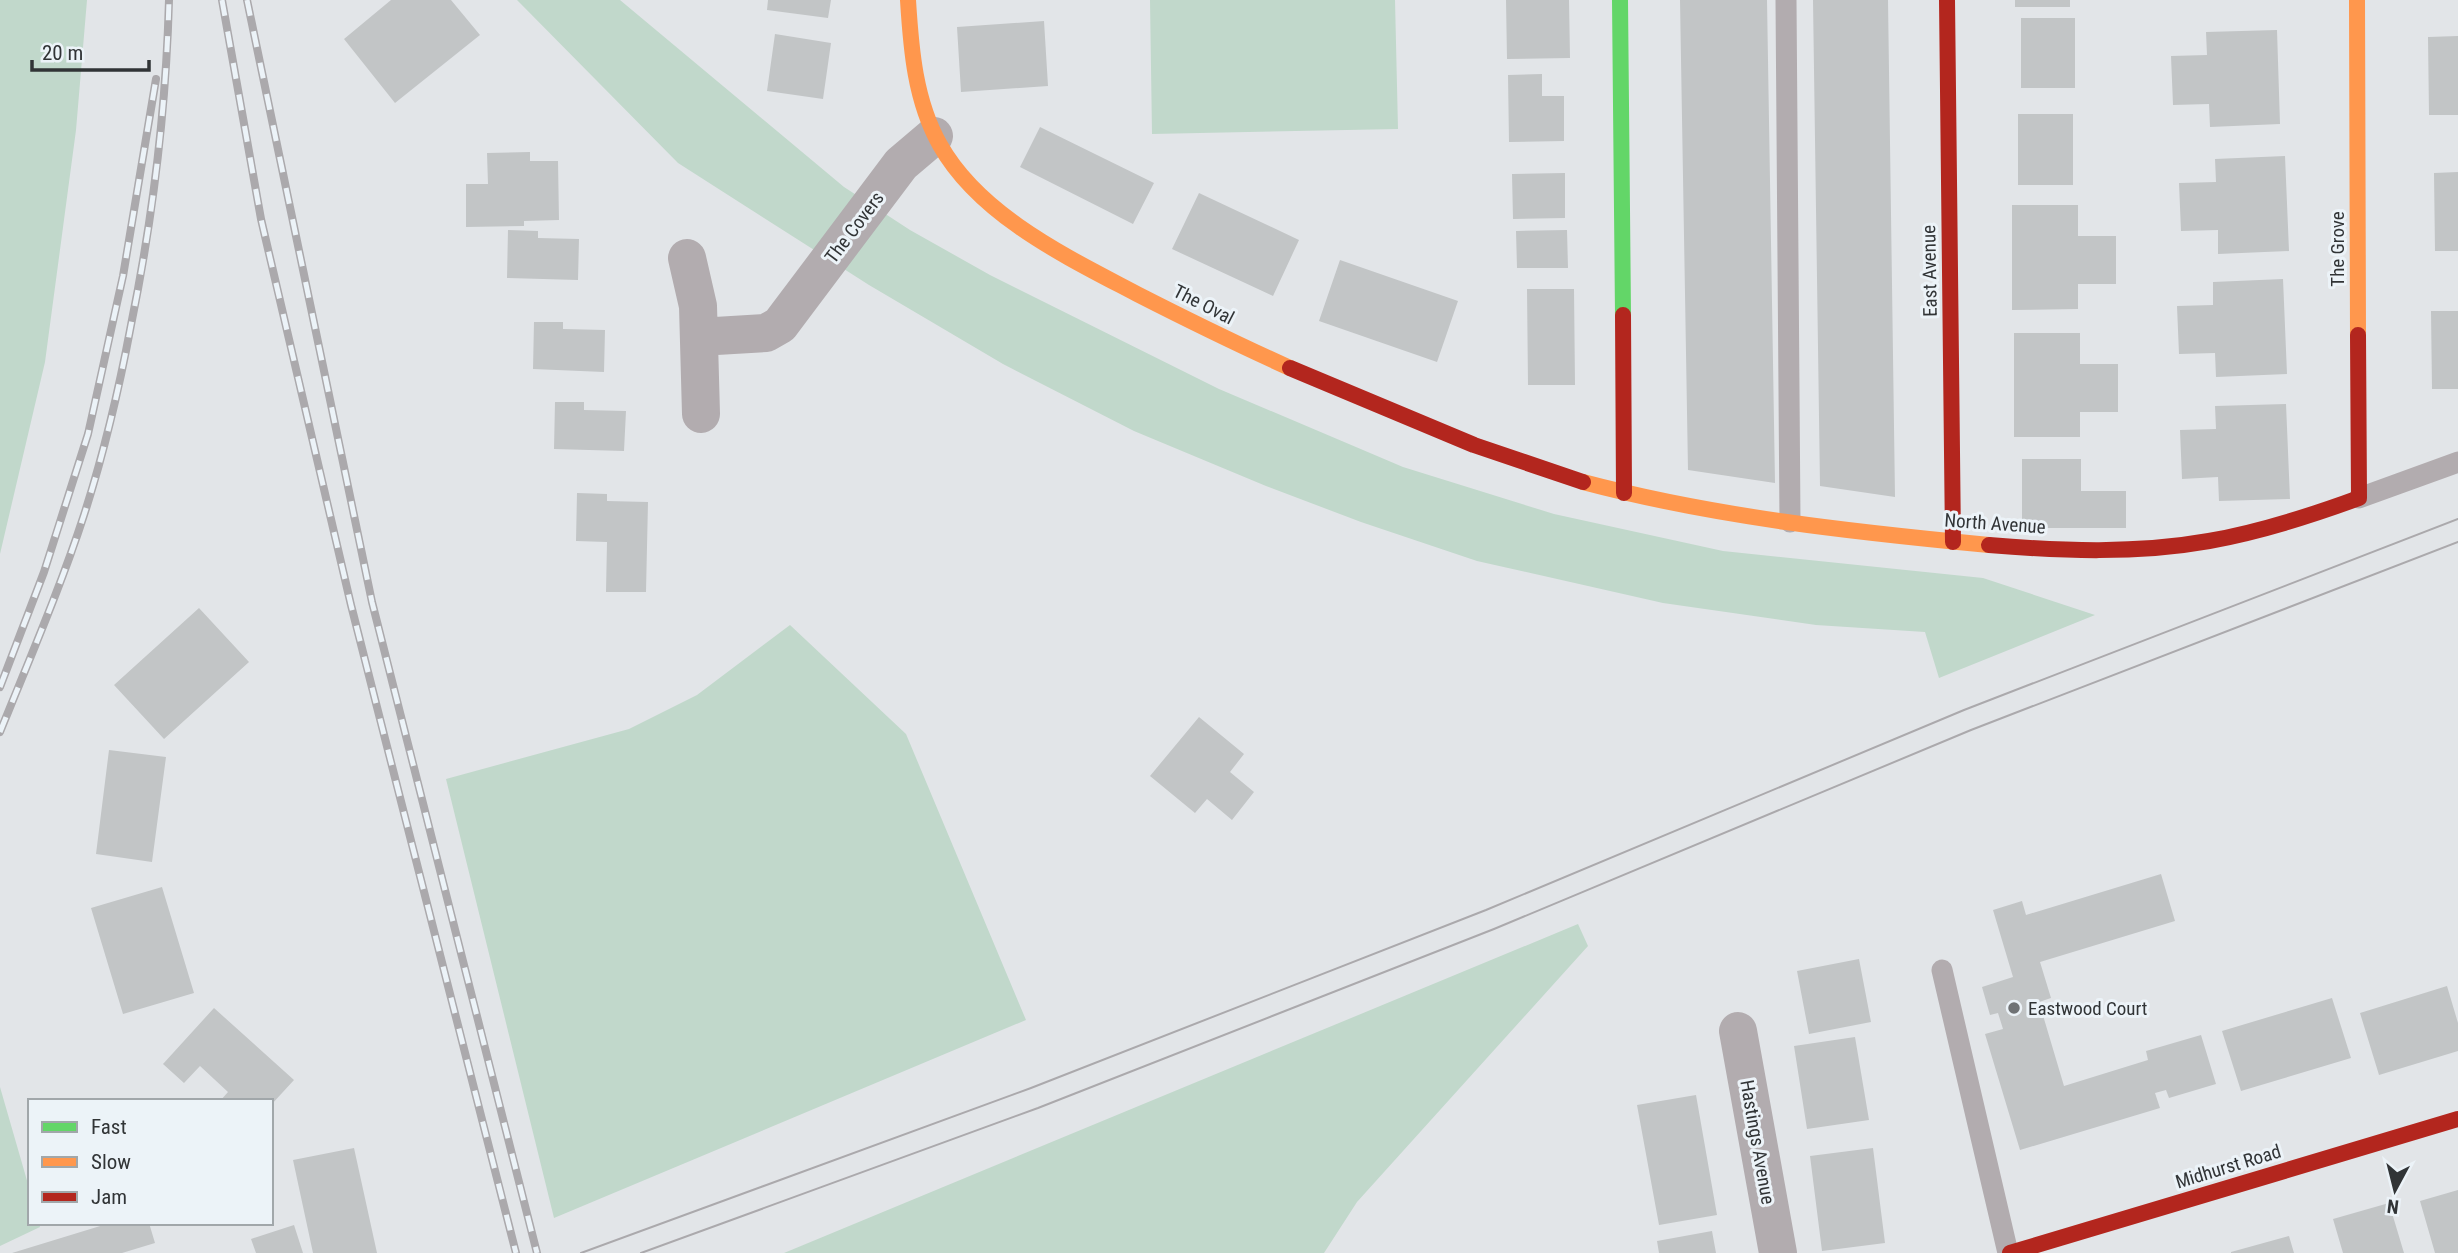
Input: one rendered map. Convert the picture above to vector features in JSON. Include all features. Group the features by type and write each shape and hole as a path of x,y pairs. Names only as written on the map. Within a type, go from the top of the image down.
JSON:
{"street":[{"name":"The Oval","path":"908,0 917,75 924,108 934,136 959,172 1001,211 1112,281 1238,346 1358,399 1488,450 1624,493"},
{"path":"1620,0 1624,493"},
{"name":"East Avenue","path":"1947,0 1953,542"},
{"name":"The Grove","path":"2357,0 2359,499"},
{"name":"The Covers","path":"699,337 766,333 780,325 901,164 934,136"},
{"path":"687,258 696,297 701,414"},
{"name":"North Avenue","path":"1624,493 1716,512 1790,522 1953,542 2086,550 2165,547 2228,539 2359,499"},
{"name":"Hastings Avenue","path":"1738,1031 1777,1253"},
{"name":"Midhurst Road","path":"2009,1253 2458,1119"}],"lane":[{"path":"1786,0 1790,522"},
{"path":"2359,499 2458,462"},
{"path":"1942,970 2009,1253"}],"green space":[{"path":"0,0 87,0 76,130 45,362 0,554"},
{"path":"517,0 620,0 844,187 910,230 990,275 1219,389 1403,467 1554,514 1723,551 1983,578 2095,615 1939,678 1925,632 1816,625 1663,603 1477,561 1361,522 1266,486 1134,431 1003,364 869,285 678,163"},
{"path":"1150,0 1395,0 1398,129 1152,134"},
{"path":"790,625 906,734 1026,1020 554,1218 446,779 629,729 697,695"},
{"path":"1578,924 1588,946 1357,1202 1324,1253 784,1253"},
{"path":"0,1087 28,1184 28,1225 40,1227 0,1246"}],"building":[{"path":"391,0 451,0 480,35 395,103 344,39"},
{"path":"768,0 831,0 828,18 767,10"},
{"path":"1506,0 1569,0 1570,58 1507,59"},
{"path":"1680,0 1767,0 1775,483 1688,470"},
{"path":"1813,0 1888,0 1895,497 1820,486"},
{"path":"2015,0 2070,0 2070,7 2015,7"},
{"path":"2021,18 2075,18 2075,88 2021,88"},
{"path":"1044,21 1048,86 961,92 957,27"},
{"path":"2277,30 2280,124 2210,127 2209,104 2173,105 2171,56 2207,55 2206,32"},
{"path":"775,34 831,43 823,99 767,91"},
{"path":"2458,36 2458,115 2429,115 2428,37"},
{"path":"1542,74 1542,96 1564,96 1564,141 1509,142 1508,75"},
{"path":"2018,114 2073,114 2073,185 2018,185"},
{"path":"1040,127 1154,183 1133,224 1020,167"},
{"path":"530,152 530,161 558,161 559,220 524,221 524,226 466,227 466,184 488,184 487,153"},
{"path":"2285,156 2289,251 2218,254 2218,230 2181,231 2179,183 2216,182 2215,159"},
{"path":"2458,172 2458,251 2435,251 2434,173"},
{"path":"1565,173 1565,218 1513,219 1512,174"},
{"path":"1199,193 1299,240 1273,296 1172,249"},
{"path":"2012,205 2078,205 2078,236 2116,236 2116,284 2078,284 2078,309 2012,310"},
{"path":"508,230 538,231 538,238 579,239 578,280 507,278"},
{"path":"1567,230 1568,268 1517,268 1516,231"},
{"path":"1340,260 1458,301 1437,362 1319,321"},
{"path":"2283,279 2287,374 2216,377 2215,353 2179,354 2177,306 2213,305 2213,282"},
{"path":"1527,289 1574,289 1575,385 1528,385"},
{"path":"2431,311 2458,311 2458,389 2432,389"},
{"path":"534,322 563,322 563,329 605,330 604,372 533,369"},
{"path":"2014,333 2080,333 2080,364 2118,364 2118,412 2080,412 2080,437 2014,437"},
{"path":"555,402 584,402 584,410 626,411 624,451 554,449"},
{"path":"2286,404 2290,499 2219,501 2218,477 2182,479 2180,430 2216,429 2215,406"},
{"path":"2022,459 2081,459 2081,491 2126,491 2126,528 2022,528"},
{"path":"577,493 607,494 607,501 648,502 646,592 606,592 607,542 576,541"},
{"path":"199,608 249,662 164,739 114,685"},
{"path":"1199,717 1244,754 1230,772 1254,792 1232,820 1207,799 1195,813 1150,776"},
{"path":"109,750 166,757 152,862 96,854"},
{"name":"Eastwood Court","path":"2161,874 2175,921 2040,962 2051,998 2039,1002 2064,1086 2148,1060 2146,1051 2201,1035 2216,1084 2169,1098 2166,1090 2155,1093 2160,1108 2020,1150 1985,1034 2003,1029 1998,1013 1990,1015 1982,987 2013,977 1993,910 2022,901 2026,915"},
{"path":"162,887 194,993 123,1014 91,908"},
{"path":"1859,959 1871,1022 1809,1034 1797,971"},
{"path":"2447,986 2458,1023 2458,1051 2379,1075 2360,1013"},
{"path":"2332,998 2351,1058 2241,1091 2222,1031"},
{"path":"214,1008 294,1080 273,1103 273,1099 222,1099 228,1092 200,1066 184,1083 163,1064"},
{"path":"1855,1037 1869,1120 1807,1129 1794,1046"},
{"path":"1696,1095 1717,1215 1659,1225 1637,1105"},
{"path":"354,1148 377,1253 313,1253 293,1160"},
{"path":"1873,1148 1885,1243 1822,1251 1810,1156"},
{"path":"2458,1190 2458,1253 2435,1253 2420,1201"},
{"path":"2389,1203 2404,1253 2343,1253 2333,1219"},
{"path":"103,1225 150,1225 155,1243 122,1253 12,1253"},
{"path":"294,1225 303,1253 256,1253 251,1239"},
{"path":"1712,1231 1716,1253 1659,1253 1657,1241"},
{"path":"2289,1236 2294,1253 2231,1253 2231,1252"}],"tram line":[{"path":"581,1253 1031,1088 1486,910 1964,710 2458,519"},
{"path":"641,1253 1038,1108 1494,929 1971,730 2458,542"}],"railway":[{"path":"0,732 75,543 116,397 152,204 165,82 169,0"},
{"path":"222,0 261,219 351,605 516,1253"},
{"path":"247,0 372,602 537,1253"},
{"path":"0,687 44,572 88,434 123,276 156,79"}],"traffic: fast":[{"path":"1620,0 1623,315"}],"traffic: slow":[{"path":"908,0 913,56 925,111 940,145 957,170 978,193 1001,214 1082,265 1194,323 1290,368"},
{"path":"2357,0 2358,335"},
{"path":"1583,482 1734,514 1836,529 1989,545"}],"traffic: jam":[{"path":"1947,0 1953,542"},
{"path":"1623,315 1624,493"},
{"path":"1989,545 2099,550 2182,545 2266,528 2359,498 2358,335"},
{"path":"1290,368 1474,445 1583,482"},
{"path":"2010,1253 2458,1119"}],"place":[{"name":"Eastwood Court","path":"2014,1008"}]}
